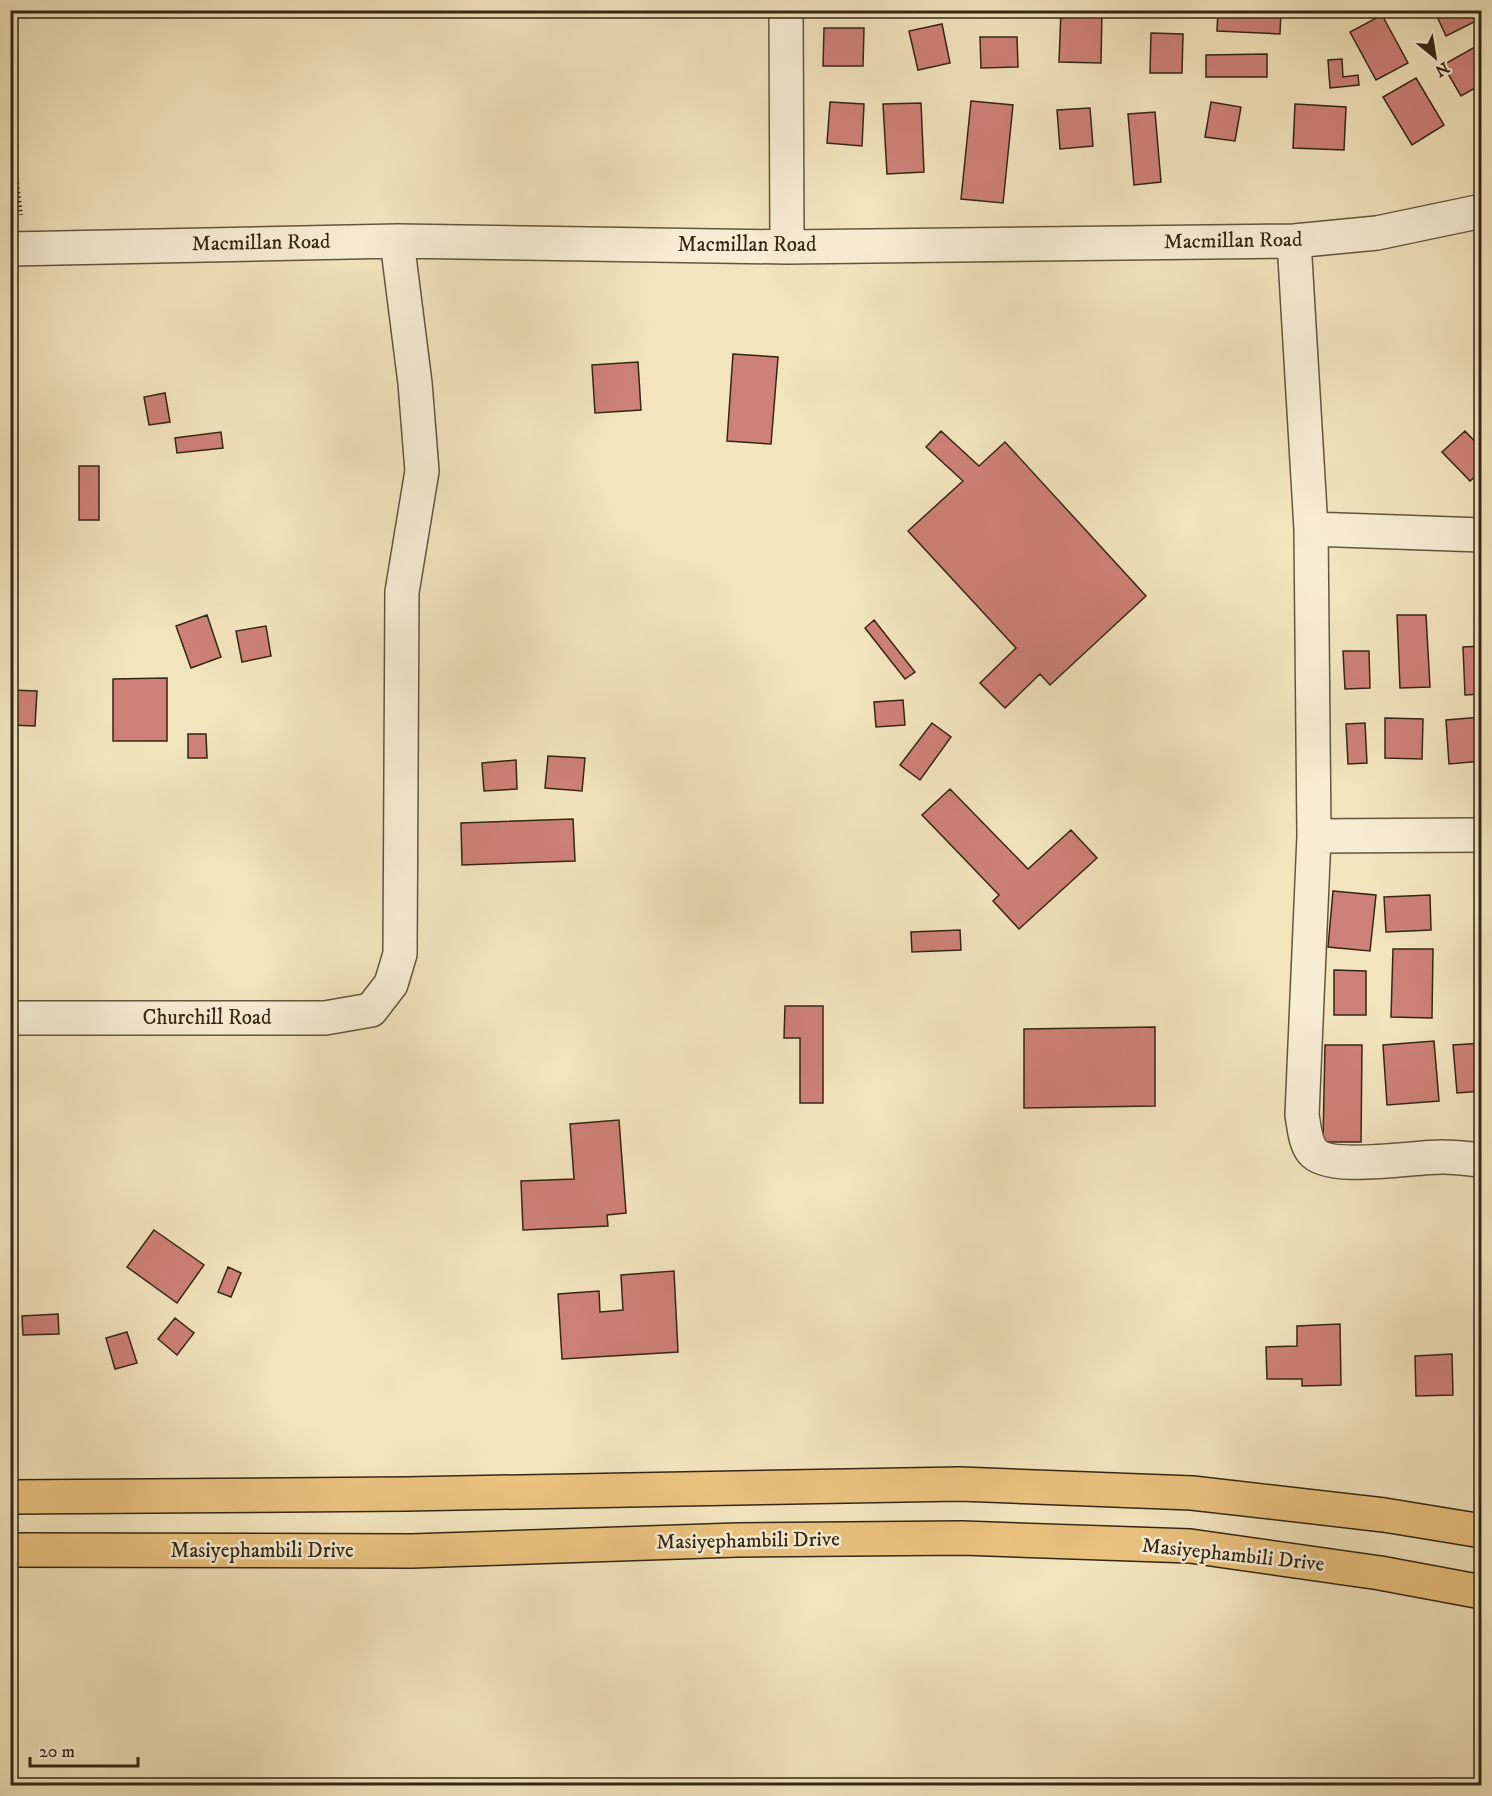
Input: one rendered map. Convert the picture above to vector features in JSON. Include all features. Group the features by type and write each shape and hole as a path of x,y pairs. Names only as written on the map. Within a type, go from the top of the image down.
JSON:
{"main road":[{"path":"10,1497 406,1494 960,1484 1192,1493 1384,1515 1482,1532"},
{"name":"Masiyephambili Drive","path":"10,1550 412,1551 737,1540 962,1538 1190,1546 1380,1573 1482,1592"}],"street":[{"path":"786,10 788,247"},
{"name":"Macmillan Road","path":"17,249 397,240 788,247 1294,241 1377,233 1482,210"},
{"name":"Churchill Road","path":"10,1018 325,1018 371,1010 391,984 399,954 402,592 422,471 415,383 397,240"},
{"path":"1294,241 1311,529 1314,836 1302,1115 1306,1137 1311,1150 1323,1160 1344,1163 1443,1157 1482,1160"},
{"path":"1311,529 1482,534"},
{"path":"1314,836 1482,835"}],"path":[{"path":"10,125 17,249"}],"building":[{"path":"1061,10 1102,10 1101,63 1059,62"},
{"path":"1218,10 1281,10 1280,34 1217,31"},
{"path":"1434,10 1482,10 1482,18 1446,36"},
{"path":"1382,15 1408,63 1376,80 1350,32"},
{"path":"942,24 950,63 918,70 909,31"},
{"path":"824,28 864,28 863,66 823,66"},
{"path":"1151,33 1183,34 1182,73 1150,73"},
{"path":"980,37 1017,37 1018,67 981,68"},
{"path":"1482,43 1482,84 1461,96 1443,65"},
{"path":"1267,54 1267,77 1206,77 1206,55"},
{"path":"1342,59 1343,77 1358,75 1359,85 1330,88 1328,60"},
{"path":"1416,78 1444,125 1412,145 1383,97"},
{"path":"971,101 1013,105 1003,203 961,199"},
{"path":"830,102 864,104 862,146 827,143"},
{"path":"1211,102 1241,107 1235,141 1205,137"},
{"path":"921,103 924,172 887,174 883,104"},
{"path":"1295,104 1346,107 1344,150 1293,148"},
{"path":"1090,108 1093,146 1060,149 1057,110"},
{"path":"1155,112 1161,182 1134,185 1128,114"},
{"path":"733,354 778,357 771,444 727,441"},
{"path":"638,362 641,410 595,413 592,365"},
{"path":"165,393 170,422 149,425 144,397"},
{"path":"941,431 979,466 1005,442 1146,596 1050,685 1040,674 1005,708 980,683 1016,648 908,531 963,481 926,447"},
{"path":"1465,431 1482,449 1482,471 1470,481 1442,452"},
{"path":"221,432 223,448 177,453 175,438"},
{"path":"79,466 99,466 99,520 79,520"},
{"path":"207,615 221,657 191,668 176,626"},
{"path":"1397,615 1426,615 1430,687 1400,688"},
{"path":"874,620 915,672 905,679 865,628"},
{"path":"266,626 271,656 242,662 236,631"},
{"path":"1482,646 1482,694 1465,695 1463,647"},
{"path":"1343,651 1369,651 1370,688 1345,689"},
{"path":"167,678 167,741 113,741 113,679"},
{"path":"10,690 37,691 35,726 10,725"},
{"path":"903,700 905,725 876,727 874,702"},
{"path":"1482,717 1482,761 1449,764 1446,720"},
{"path":"1385,718 1423,719 1422,759 1385,758"},
{"path":"932,723 951,737 920,780 900,765"},
{"path":"1365,723 1367,763 1348,764 1346,724"},
{"path":"188,734 206,734 207,758 188,758"},
{"path":"548,756 585,758 582,791 545,788"},
{"path":"516,760 517,789 484,791 482,763"},
{"path":"950,789 1028,869 1071,830 1097,858 1019,929 993,901 999,895 922,815"},
{"path":"573,819 575,861 462,865 461,823"},
{"path":"1333,891 1376,895 1370,951 1328,947"},
{"path":"1430,895 1431,930 1386,932 1384,897"},
{"path":"960,930 961,950 912,952 911,932"},
{"path":"1393,949 1433,949 1432,1018 1391,1017"},
{"path":"1334,970 1366,971 1366,1015 1334,1015"},
{"path":"785,1006 823,1006 823,1103 800,1103 800,1038 784,1038"},
{"path":"1155,1027 1155,1106 1024,1108 1024,1029"},
{"path":"1434,1041 1439,1101 1387,1105 1383,1045"},
{"path":"1482,1043 1482,1091 1457,1093 1453,1045"},
{"path":"1325,1045 1362,1045 1361,1142 1323,1142"},
{"path":"619,1120 626,1213 607,1215 608,1226 523,1230 521,1181 574,1179 570,1124"},
{"path":"154,1230 204,1265 177,1303 127,1267"},
{"path":"228,1267 241,1273 231,1297 218,1292"},
{"path":"674,1271 678,1352 562,1359 558,1294 599,1291 600,1312 623,1310 621,1275"},
{"path":"58,1314 59,1334 23,1335 22,1316"},
{"path":"175,1318 194,1333 177,1355 158,1339"},
{"path":"1340,1324 1341,1385 1302,1386 1302,1379 1267,1379 1266,1347 1297,1346 1297,1326"},
{"path":"127,1332 137,1363 115,1369 106,1338"},
{"path":"1452,1354 1453,1395 1416,1396 1415,1356"}]}
